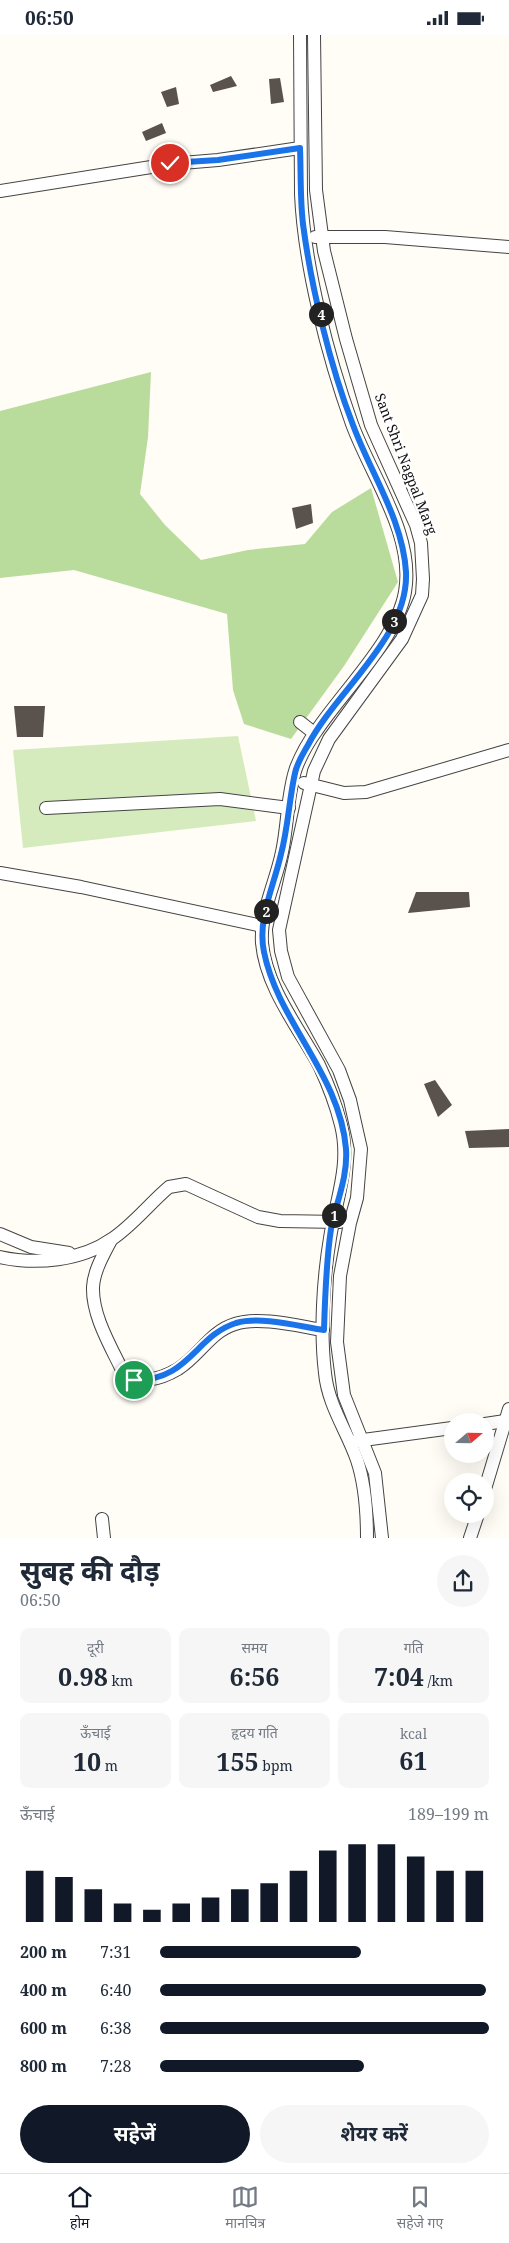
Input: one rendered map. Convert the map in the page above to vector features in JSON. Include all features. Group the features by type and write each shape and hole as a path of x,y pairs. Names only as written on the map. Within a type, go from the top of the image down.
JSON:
{"street":[{"path":"300,35 300,148 302,221 305,237 330,349 352,424 397,526 403,546 406,575 401,608 390,630 314,733 296,767 282,852 262,926 264,956 282,1000 320,1068 332,1095 346,1150 341,1194 333,1220 326,1271 324,1330 326,1386 349,1442 361,1478 367,1538"},
{"name":"Sant Shri Nagpal Marg","path":"314,35 316,190 321,236 346,339 372,425 416,525 421,543 423,579 422,595 402,639 329,739 310,785 296,856 280,919 279,941 288,977 339,1070 356,1122 361,1149 360,1177 340,1275 337,1342 344,1395 375,1473 382,1538"},
{"path":"0,191 170,163 218,160 300,148"},
{"path":"305,237 385,237 509,247"},
{"path":"300,722 314,733"},
{"path":"294,780 344,793 366,792 509,750"},
{"path":"46,808 220,799 289,808"},
{"path":"0,873 81,887 262,926"},
{"path":"0,1257 46,1261 76,1255 111,1240 162,1193 178,1184 186,1184 247,1213 268,1220 333,1220 350,1223"},
{"path":"0,1234 31,1247 76,1255"},
{"path":"111,1240 96,1274 94,1287 96,1307 122,1370 128,1377 134,1380 146,1381 178,1369 222,1330 233,1324 246,1321 324,1330"},
{"path":"494,1420 507,1415"},
{"path":"490,1473 507,1415"},
{"path":"349,1442 444,1429"},
{"path":"102,1519 104,1538"},
{"path":"470,1538 475,1523"}],"green space":[{"path":"151,372 148,437 140,494 165,525 201,560 248,550 305,544 332,512 371,488 398,582 344,666 291,739 244,724 233,690 227,614 74,570 0,578 0,411"},
{"path":"238,736 256,821 23,848 13,750"}],"building":[{"path":"231,76 237,86 213,92 210,85"},
{"path":"280,78 284,102 271,104 269,79"},
{"path":"176,87 179,104 167,107 161,92"},
{"path":"162,123 166,133 146,141 142,132"},
{"path":"311,504 313,523 296,529 292,508"},
{"path":"14,706 45,706 43,737 17,737"},
{"path":"416,892 469,892 470,907 408,913"},
{"path":"435,1080 452,1105 438,1117 424,1084"},
{"path":"509,1129 509,1147 469,1148 465,1131"}],"route":[{"path":"134,1380 146,1381 178,1369 200,1347 233,1324 246,1321 324,1330 329,1243 333,1220 341,1194 346,1150 332,1095 320,1068 282,1000 264,956 262,926 282,852 296,767 314,733 390,630 401,608 406,575 403,546 397,526 352,424 327,340 302,221 300,148 218,160 170,163"}]}
